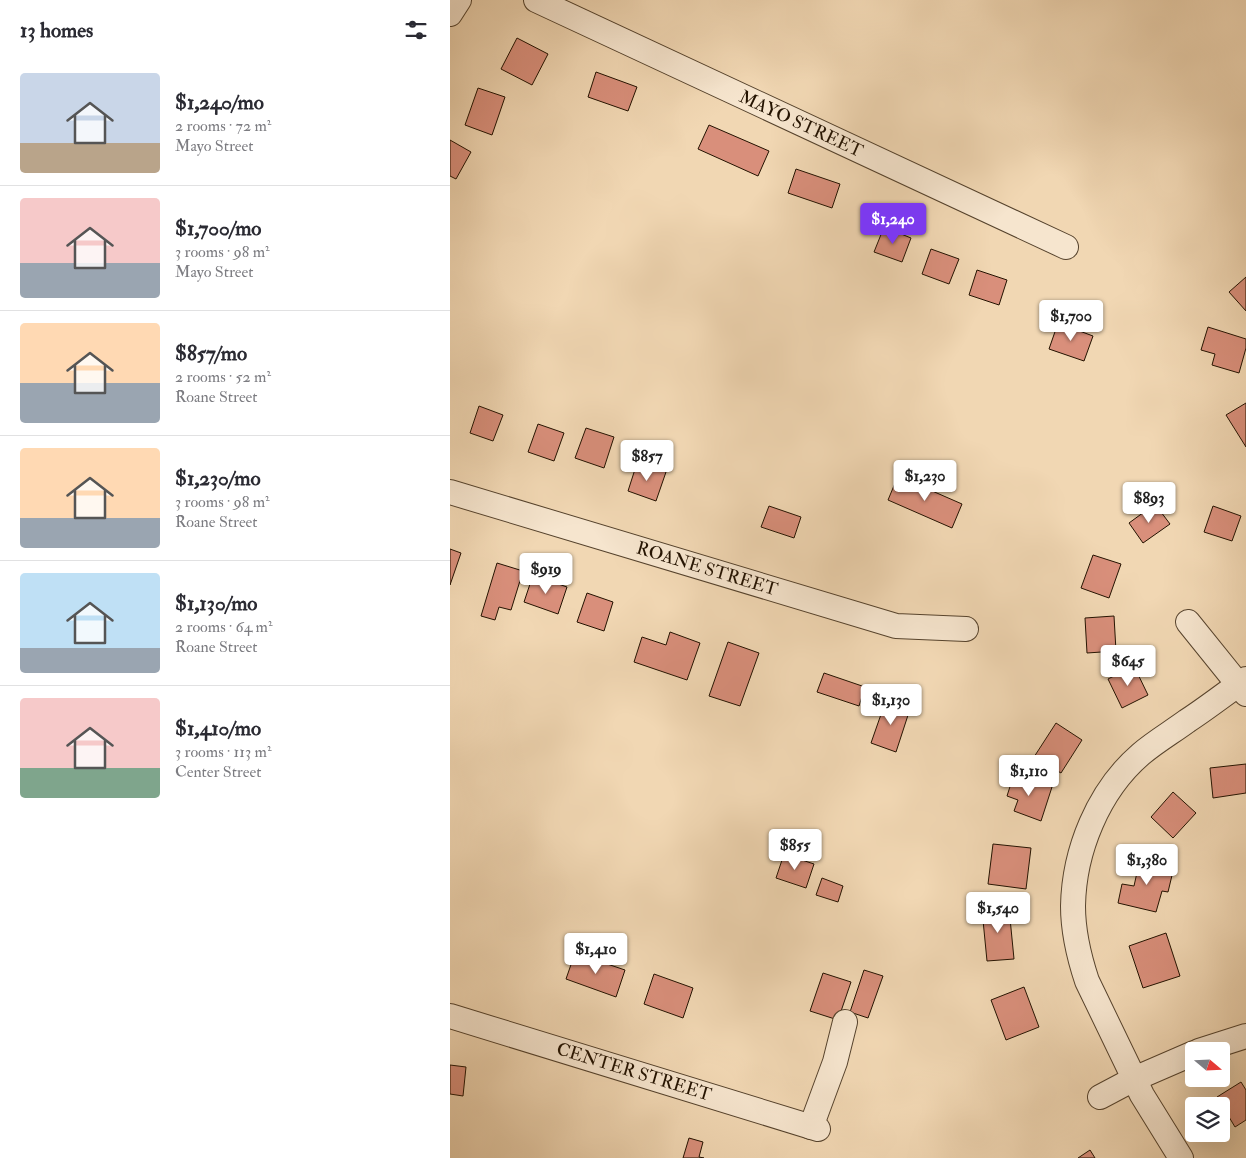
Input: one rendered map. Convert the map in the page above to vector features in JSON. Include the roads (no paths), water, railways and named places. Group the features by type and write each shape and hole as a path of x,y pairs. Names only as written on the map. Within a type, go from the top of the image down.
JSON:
{"street":[{"path":"450,14 459,0"},
{"name":"MAYO STREET","path":"536,0 1066,247"},
{"name":"ROANE STREET","path":"450,492 896,626 966,629"},
{"path":"1181,1158 1166,1137 1106,1025 1081,963 1073,908 1074,889 1083,846 1100,807 1125,771 1141,754 1244,686 1188,622"},
{"name":"CENTER STREET","path":"450,1016 814,1128 835,1062 845,1022"},
{"path":"1227,1042 1246,1036"},
{"path":"1100,1097 1134,1079 1185,1057"}]}
